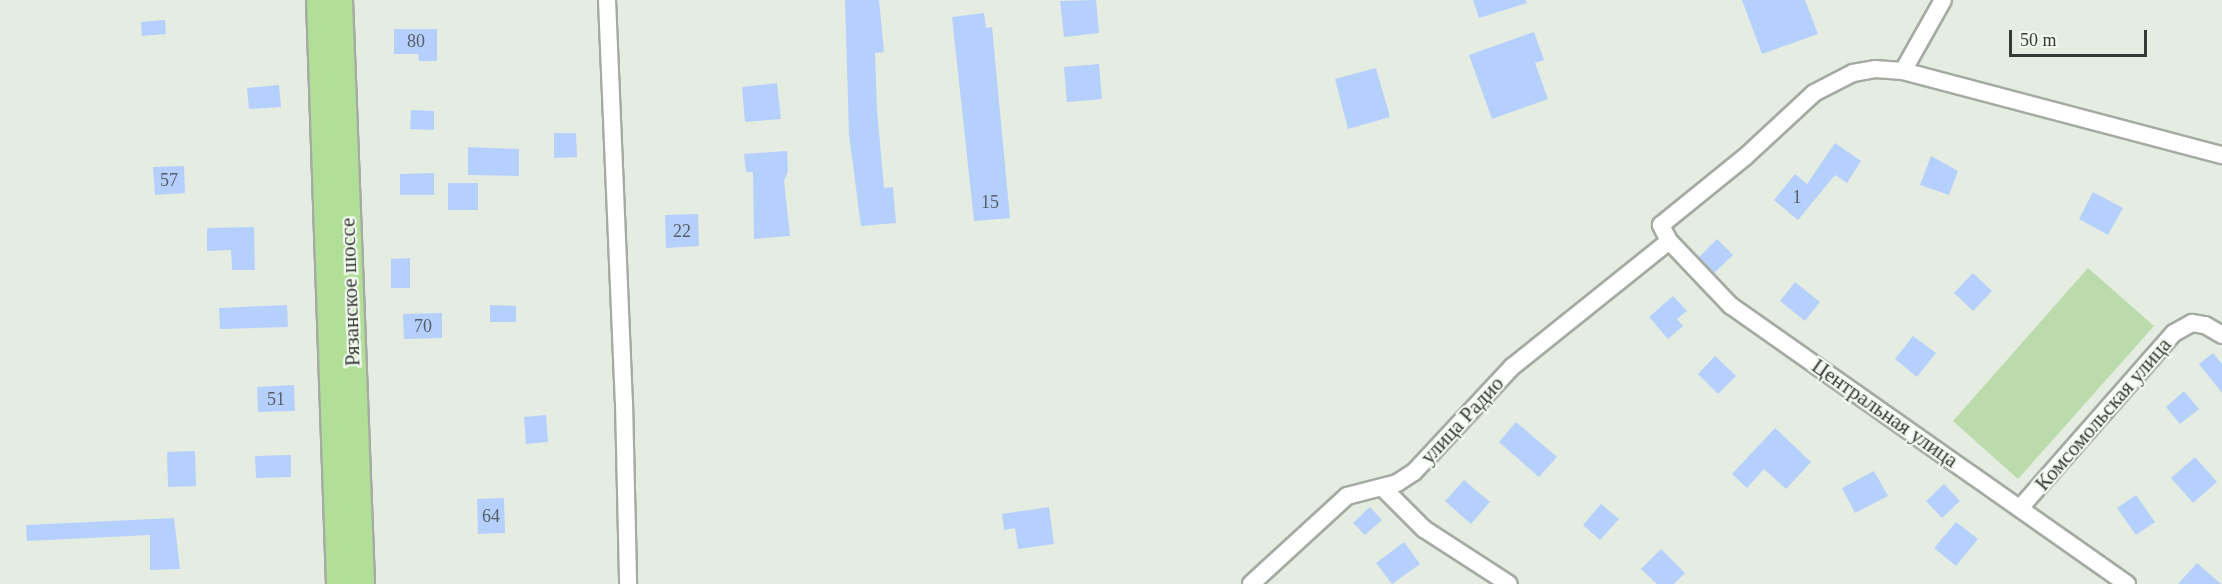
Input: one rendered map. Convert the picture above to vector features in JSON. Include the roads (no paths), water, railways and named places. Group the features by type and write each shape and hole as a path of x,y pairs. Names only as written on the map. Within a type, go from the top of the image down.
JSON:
{"main road":[{"name":"Рязанское шоссе","path":"320,0 340,584"},
{"name":"Рязанское шоссе","path":"339,0 361,584"}],"street":[{"path":"607,0 624,402 628,584"},
{"path":"1943,0 1903,71 2222,155"},
{"name":"Центральная улица","path":"1903,71 1875,69 1853,73 1814,93 1745,157 1660,225 1668,241 1731,306 2127,584"},
{"name":"улица Радио","path":"1251,584 1347,496 1383,488 1414,472 1512,367 1668,241"},
{"name":"Комсомольская улица","path":"2020,508 2174,333 2192,323 2205,325 2222,335"},
{"path":"1383,488 1424,529 1509,584"}]}
